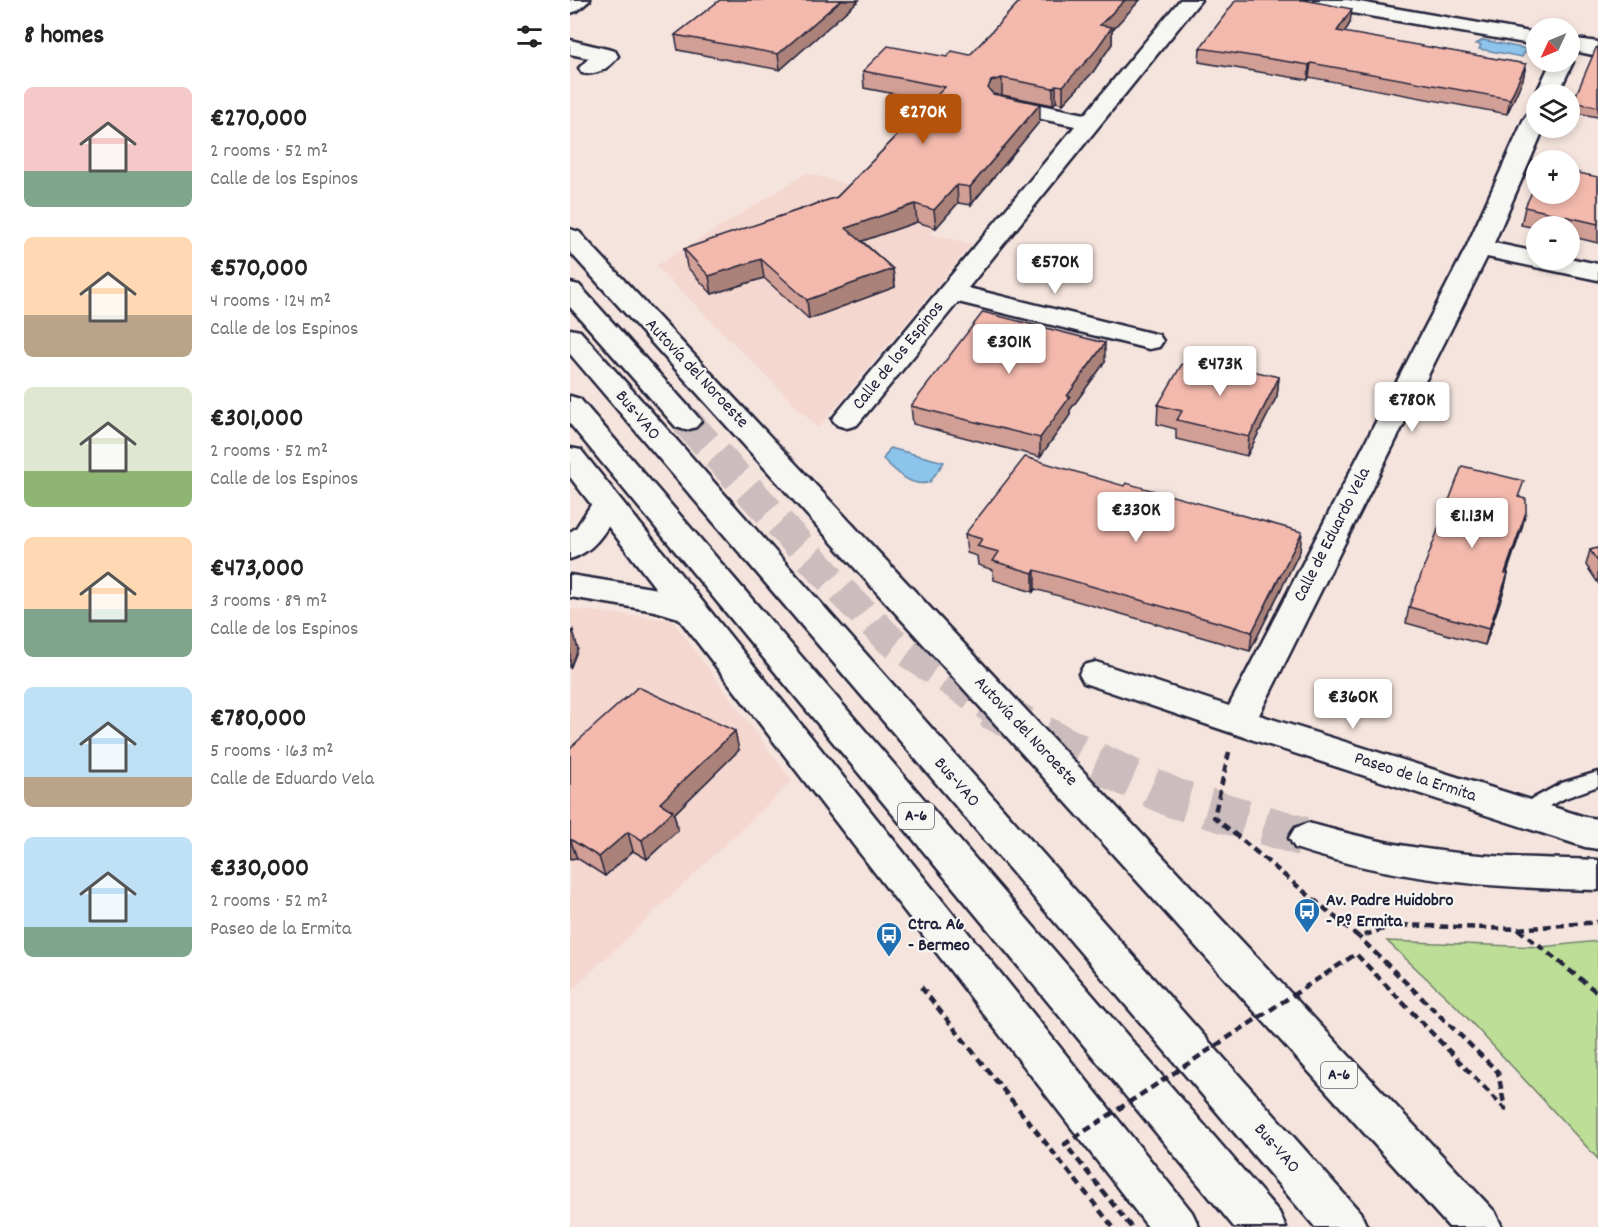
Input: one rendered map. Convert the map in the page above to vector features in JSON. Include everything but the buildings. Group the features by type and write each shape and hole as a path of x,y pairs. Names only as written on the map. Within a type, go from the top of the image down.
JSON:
{"main road":[{"path":"570,7 580,0"},
{"name":"Calle de los Espinos","path":"847,419 1191,0"},
{"path":"1312,0 1526,37"},
{"path":"570,47 607,56 590,68"},
{"path":"1580,47 1598,49"},
{"path":"1002,104 1092,122"},
{"name":"Calle de Eduardo Vela","path":"1234,737 1479,248 1528,138"},
{"name":"Autovía del Noroeste","path":"576,242 1479,1227"},
{"path":"1479,248 1598,272"},
{"path":"570,291 686,421"},
{"name":"Calle de los Espinos","path":"951,292 1149,341"},
{"name":"Bus-VAO","path":"570,337 1344,1227"},
{"name":"A-6","path":"570,405 1263,1227"},
{"path":"570,457 1176,1227"},
{"path":"570,548 587,535 607,504"},
{"path":"570,586 658,600 689,610"},
{"name":"Paseo de la Ermita","path":"1096,674 1234,737 1598,834"},
{"path":"1308,838 1356,851 1442,867 1516,873 1598,875"}],"lane":[{"path":"1523,813 1554,794 1582,782 1598,779"}],"path":[{"path":"1131,1227 1065,1144 1356,954 1505,1109 1498,1072 1359,937 1214,817 1234,737"},
{"path":"1359,937 1396,925 1518,929 1598,922"},
{"path":"1518,929 1598,993"},
{"path":"921,987 1113,1227"}],"shaded area":[{"path":"807,173 948,213 930,234 972,244 818,428 656,266"},
{"path":"570,609 672,620 792,781 570,992 570,856 572,855 605,876 633,851 648,858 570,771"}],"green space":[{"path":"1387,941 1541,947 1598,941 1598,1159 1457,1007"}],"water":[{"path":"1483,40 1526,51 1522,57 1479,49 1481,45 1476,44"},
{"path":"890,448 944,462 930,482 916,483 898,473 883,459"}],"tunnel":[{"path":"686,421 842,592 890,640 992,709"},
{"path":"989,708 1091,760 1174,798 1308,838"}],"place":[{"name":"Av. Padre Huidobro - Pº Ermita","path":"1307,934"},
{"name":"Ctra. A6 - Bermeo","path":"889,958"}]}
